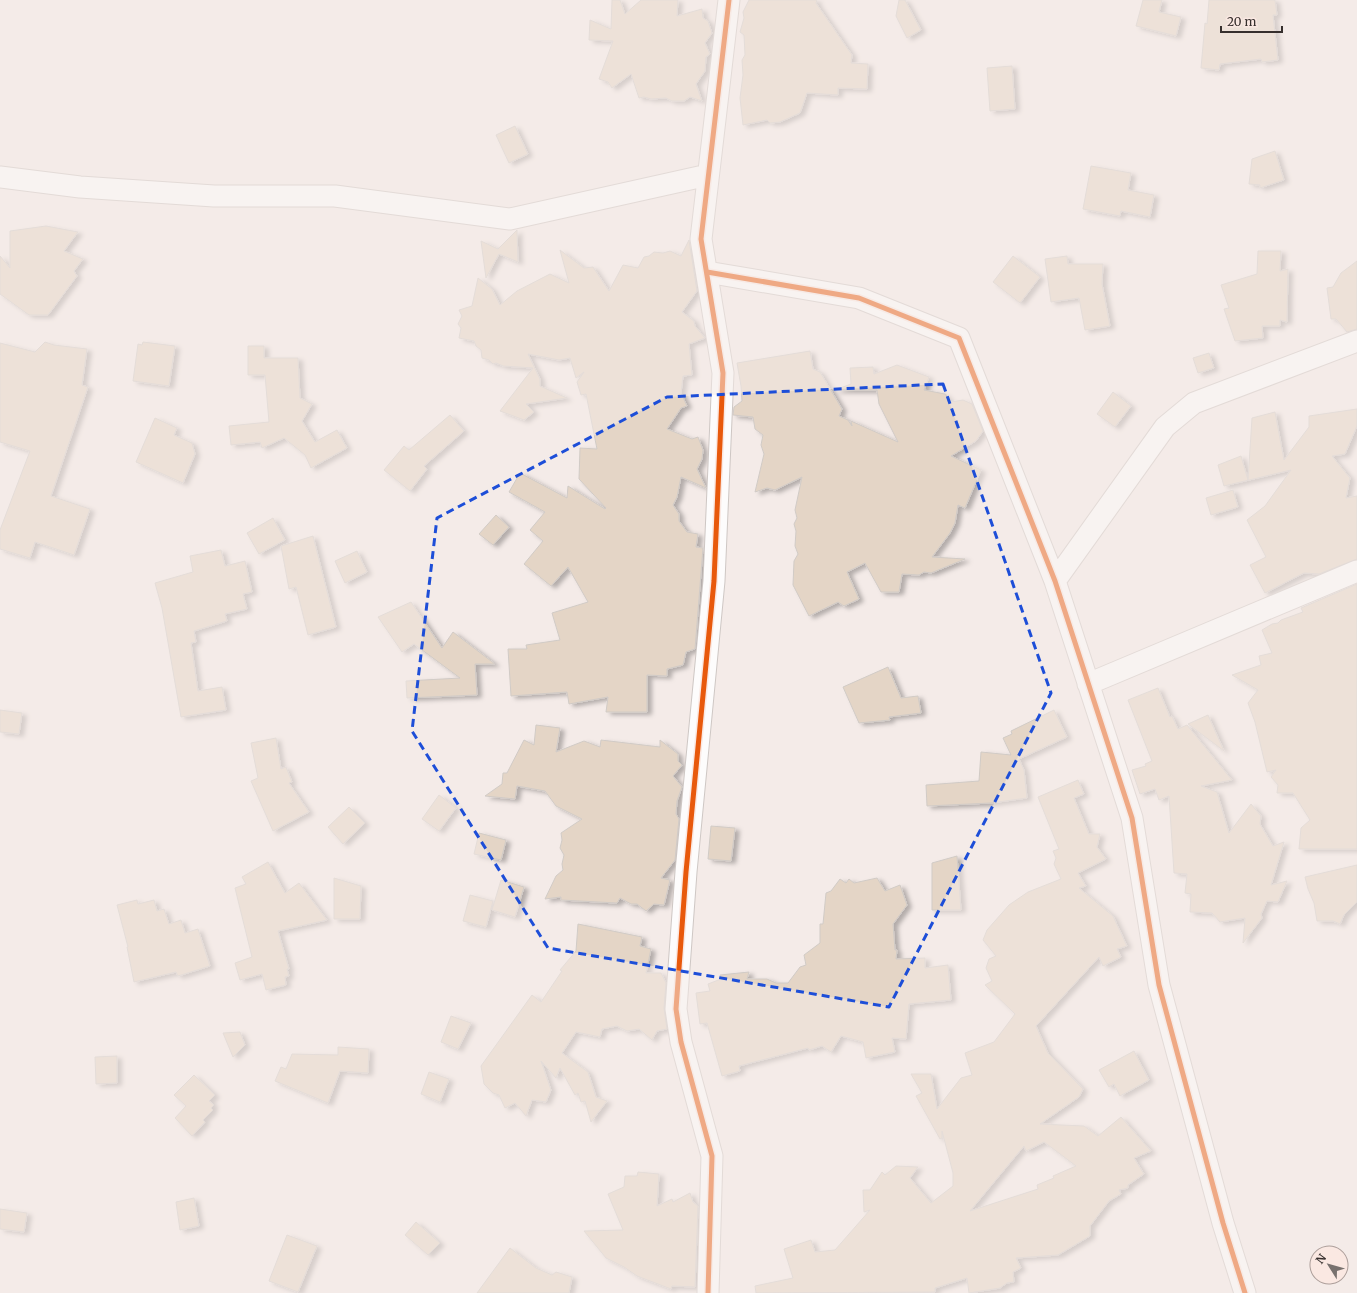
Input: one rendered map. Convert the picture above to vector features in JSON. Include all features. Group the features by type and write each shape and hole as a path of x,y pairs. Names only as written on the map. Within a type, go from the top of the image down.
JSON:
{"street":[{"path":"708,1293 712,1156 680,1042 676,1009 686,864 714,580 723,373 701,239 728,0"},
{"path":"0,177 80,187 214,196 335,196 510,219 708,175"},
{"path":"707,272 859,298 959,338 1055,581 1132,818 1159,985 1222,1223 1245,1293"},
{"path":"1055,581 1165,428 1194,402 1357,341"},
{"path":"1088,684 1357,570"}],"highlighted area":[{"path":"943,384 1051,693 889,1007 548,948 412,731 437,518 667,397"}],"building":[{"path":"612,0 620,0 625,14 641,0 678,0 677,16 702,9 703,18 708,21 712,33 705,43 710,54 706,57 705,71 696,84 702,101 690,97 684,101 672,101 666,98 639,98 631,74 612,88 608,82 599,79 613,41 589,40 590,20 611,29"},
{"path":"749,0 817,0 816,3 852,55 851,63 868,64 867,89 838,88 838,95 807,93 800,113 780,122 770,123 767,120 743,125 740,98 743,75 742,60 745,55 744,35 740,32 744,18 743,12"},
{"path":"899,0 905,0 921,30 907,38 896,16"},
{"path":"1143,0 1162,0 1159,12 1181,17 1176,36 1136,26"},
{"path":"1209,0 1275,0 1277,15 1273,15 1278,60 1262,62 1261,59 1220,64 1219,70 1201,68 1205,23 1207,24"},
{"path":"1012,66 1015,109 990,111 987,68"},
{"path":"515,126 528,154 509,163 496,135"},
{"path":"1275,151 1284,180 1260,188 1260,185 1249,184 1252,159"},
{"path":"1091,166 1131,173 1128,190 1154,195 1150,217 1121,211 1120,216 1083,209"},
{"path":"46,226 78,232 64,251 83,259 74,271 77,276 48,315 29,315 0,294 0,256 10,268 10,231"},
{"path":"517,230 518,262 499,254 486,278 481,241 498,249"},
{"path":"689,240 697,291 682,312 694,321 695,326 705,338 689,344 692,375 683,376 681,393 687,406 681,408 667,429 692,439 698,437 703,450 702,459 697,469 706,488 681,477 677,497 673,505 679,514 679,521 687,532 698,534 696,547 703,548 695,649 686,652 683,665 667,669 667,676 647,675 647,712 606,712 608,697 569,704 567,692 511,696 508,649 527,649 526,645 560,640 552,613 588,602 568,567 551,586 524,564 543,541 530,530 545,512 509,492 520,473 567,498 568,486 605,509 606,508 579,479 580,448 597,449 586,394 581,395 577,382 584,372 576,378 570,358 559,360 528,354 540,379 540,386 567,398 526,404 534,412 524,420 500,411 533,368 503,366 496,363 493,364 489,360 482,358 481,350 476,346 474,341 459,338 461,328 458,324 462,316 459,310 472,306 478,278 492,289 500,305 517,291 550,274 569,283 560,250 584,268 593,267 609,291 623,265 638,268 644,257 649,256 654,252 663,253 670,251 681,256"},
{"path":"1258,251 1281,251 1280,271 1288,269 1287,322 1280,320 1280,326 1262,326 1263,338 1235,341 1224,309 1229,308 1221,285 1257,274"},
{"path":"1013,256 1040,277 1020,303 993,282"},
{"path":"1067,256 1068,264 1103,264 1102,284 1110,326 1085,330 1079,298 1051,302 1045,259"},
{"path":"1357,261 1357,329 1347,332 1336,319 1331,319 1327,288 1333,287 1341,273"},
{"path":"45,342 54,345 87,349 82,385 88,387 51,496 90,509 74,555 35,542 30,558 0,549 0,530 30,451 0,442 0,343 35,352"},
{"path":"143,342 175,346 169,386 133,381 138,344 142,345"},
{"path":"248,346 264,346 264,358 298,358 300,398 312,404 302,421 315,442 337,430 347,448 311,468 305,455 284,438 262,448 260,442 231,445 229,426 269,422 265,375 248,375"},
{"path":"810,351 813,369 820,372 842,409 839,416 848,420 852,426 851,421 898,442 879,404 877,390 835,390 851,384 850,368 873,367 874,374 897,365 929,377 924,390 945,394 951,402 963,400 972,404 983,431 976,441 951,456 981,470 965,508 958,505 955,523 950,533 932,557 965,559 931,573 924,572 919,575 902,574 899,592 881,592 865,563 847,572 859,599 844,606 838,602 809,616 793,585 794,561 798,554 795,546 796,531 794,524 797,518 795,510 802,477 775,490 767,488 755,492 764,454 761,445 763,435 755,429 753,417 733,415 734,407 742,401 737,363"},
{"path":"1209,353 1214,368 1198,373 1193,358"},
{"path":"1113,392 1131,406 1115,427 1097,414"},
{"path":"1357,409 1357,426 1345,454 1332,456 1350,478 1346,498 1357,496 1357,559 1319,574 1304,573 1265,593 1250,565 1266,557 1247,520 1265,506 1291,470 1224,486 1218,465 1241,456 1248,480 1252,418 1275,412 1284,460 1309,427 1309,416"},
{"path":"450,415 464,431 424,466 427,469 410,491 384,470 404,446 409,450"},
{"path":"155,418 177,428 174,435 192,443 195,454 183,483 136,462"},
{"path":"1233,490 1238,507 1211,515 1206,498"},
{"path":"496,515 509,527 493,545 479,534"},
{"path":"273,518 285,540 259,554 247,533"},
{"path":"313,536 336,627 308,635 296,587 289,589 281,546"},
{"path":"221,550 225,566 245,561 252,592 243,594 247,609 225,614 227,621 194,631 196,642 191,643 198,691 222,687 226,710 181,717 162,608 155,583 193,572 190,556"},
{"path":"357,551 367,572 345,583 335,561"},
{"path":"1357,584 1357,849 1299,849 1301,828 1310,820 1293,793 1277,793 1278,785 1271,777 1276,770 1267,772 1255,722 1248,703 1258,690 1232,675 1261,665 1259,656 1272,653 1262,630 1272,624 1278,623 1281,620 1303,612 1301,608"},
{"path":"411,602 442,648 453,632 495,664 475,664 477,695 407,698 406,681 460,678 414,644 402,652 378,617"},
{"path":"888,667 901,698 918,696 921,713 889,717 890,720 859,723 843,687"},
{"path":"1158,688 1170,717 1172,716 1178,729 1187,725 1232,780 1201,786 1217,792 1229,833 1251,804 1261,816 1260,824 1273,846 1284,842 1271,885 1287,881 1278,902 1267,901 1261,914 1262,918 1243,943 1245,918 1220,922 1212,913 1190,912 1191,894 1185,893 1187,874 1174,873 1169,796 1159,800 1155,789 1140,794 1132,770 1146,766 1145,764 1152,761 1128,700"},
{"path":"0,710 22,713 19,734 0,732"},
{"path":"1054,710 1067,737 1019,759 1024,770 1027,798 991,803 927,806 926,785 979,781 981,752 1011,755 1003,738 1012,734 1011,731"},
{"path":"1208,715 1224,751 1188,724"},
{"path":"536,725 560,728 556,752 584,741 600,747 601,740 660,747 660,740 678,754 678,761 682,765 673,776 682,787 677,801 676,814 679,819 675,860 661,878 670,880 664,905 654,904 646,911 637,904 631,904 620,898 617,903 561,900 561,897 545,899 556,876 563,870 562,864 564,855 560,848 562,840 561,833 582,819 556,806 545,791 517,786 515,799 485,796 502,784 503,773 507,773 524,740 534,745"},
{"path":"276,738 281,769 286,767 292,782 289,783 309,812 273,831 251,781 258,778 251,743"},
{"path":"1078,780 1084,794 1074,798 1089,834 1100,834 1097,847 1106,859 1078,873 1086,886 1079,888 1113,916 1127,946 1117,949 1121,957 1103,966 1099,957 1036,1026 1048,1053 1083,1089 1079,1097 1040,1124 1084,1126 1098,1136 1121,1117 1151,1151 1134,1158 1144,1174 1128,1185 1128,1188 1119,1190 1121,1194 1109,1201 1090,1226 1090,1236 1058,1255 1016,1258 1021,1268 1013,1272 1014,1282 1007,1283 1000,1288 969,1293 967,1278 935,1288 935,1292 756,1293 755,1286 793,1278 784,1249 811,1240 815,1252 835,1250 870,1210 864,1212 863,1190 870,1190 882,1172 885,1175 896,1166 918,1167 910,1178 931,1203 953,1186 953,1173 942,1131 942,1138 940,1139 916,1096 922,1093 911,1074 931,1074 937,1109 961,1078 972,1075 965,1053 994,1042 1015,1014 985,985 992,981 986,968 989,959 996,956 983,940 987,930 1009,905 1028,892 1061,879 1054,864 1056,858 1053,851 1059,849 1038,797","holes":["1044,1142 1076,1166 1037,1185 1038,1189 970,1211 1024,1146 1026,1151"]},
{"path":"439,795 456,808 439,831 422,819"},
{"path":"349,807 365,823 343,844 328,827"},
{"path":"711,826 735,828 731,861 708,859"},
{"path":"479,833 506,840 501,860 474,854"},
{"path":"957,856 961,910 932,910 932,863"},
{"path":"268,862 285,893 299,883 327,920 278,931 289,969 287,969 289,976 285,977 286,985 266,990 262,974 240,980 235,963 252,957 235,888 246,884 242,877"},
{"path":"1357,865 1357,902 1344,915 1340,924 1333,921 1317,921 1314,903 1305,877"},
{"path":"334,878 361,886 360,919 334,919"},
{"path":"877,878 885,891 900,885 907,905 893,924 895,950 897,950 896,959 925,958 925,968 948,965 951,1000 909,1004 906,1039 892,1038 895,1052 866,1058 863,1042 841,1036 831,1052 822,1046 809,1050 808,1048 739,1066 740,1071 722,1076 707,1023 700,1024 696,993 710,991 708,984 721,979 720,975 749,972 747,979 767,979 776,983 788,983 800,967 806,965 804,955 820,943 820,924 823,924 826,893 831,891 840,879 846,883 849,879 854,883"},
{"path":"501,880 524,887 515,917 492,910"},
{"path":"470,895 493,901 486,927 463,921"},
{"path":"137,900 138,904 154,900 157,911 164,909 169,924 181,920 185,933 198,929 210,966 178,976 176,972 134,982 128,947 117,905"},
{"path":"578,924 642,937 640,946 651,949 646,973 661,973 666,983 664,1008 667,1029 657,1031 652,1040 639,1029 627,1031 617,1026 602,1029 600,1037 576,1032 562,1053 588,1072 596,1097 607,1101 591,1122 585,1101 581,1102 578,1093 575,1095 560,1068 556,1078 541,1061 551,1090 546,1102 532,1100 526,1116 515,1103 505,1108 499,1095 493,1093 484,1084 481,1066 532,995 541,1002 562,971 560,970 576,951"},
{"path":"451,1016 471,1023 458,1049 441,1042"},
{"path":"240,1032 245,1045 233,1057 223,1033"},
{"path":"338,1047 369,1049 368,1073 340,1071 328,1103 275,1081 281,1067 286,1069 292,1054 338,1055"},
{"path":"1134,1051 1149,1080 1120,1096 1114,1084 1109,1087 1099,1070"},
{"path":"117,1056 117,1083 96,1084 95,1057"},
{"path":"429,1072 449,1079 440,1102 421,1094"},
{"path":"194,1075 215,1095 209,1101 214,1105 211,1108 213,1110 203,1120 205,1122 192,1136 175,1118 186,1106 174,1095"},
{"path":"638,1172 659,1174 657,1206 672,1199 673,1202 690,1193 693,1202 698,1206 695,1287 672,1286 671,1289 637,1276 624,1267 606,1258 584,1231 623,1230 608,1194 624,1187 625,1176 637,1176"},
{"path":"194,1198 199,1226 180,1230 176,1202"},
{"path":"0,1209 27,1213 24,1232 0,1229"},
{"path":"416,1222 440,1243 428,1255 405,1235"},
{"path":"287,1235 317,1246 298,1292 269,1281"},
{"path":"510,1248 536,1268 552,1275 556,1272 572,1277 569,1293 477,1293"}],"cycle path":[{"path":"708,1293 712,1156 681,1042 676,1009 686,872 714,581 723,373 701,239 729,0"},
{"path":"707,272 859,298 959,338 1055,581 1132,818 1159,985 1223,1223 1245,1293"}]}
